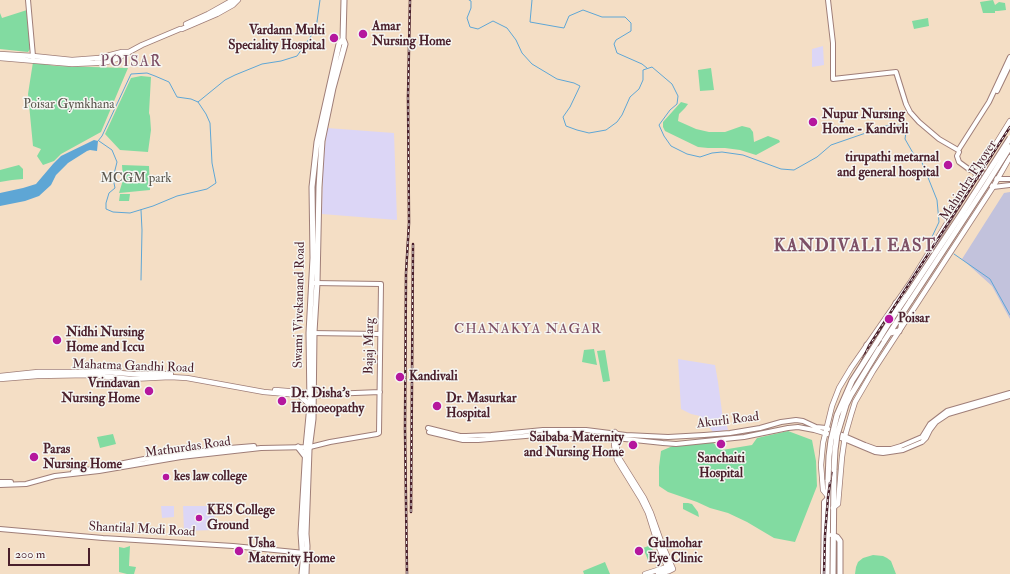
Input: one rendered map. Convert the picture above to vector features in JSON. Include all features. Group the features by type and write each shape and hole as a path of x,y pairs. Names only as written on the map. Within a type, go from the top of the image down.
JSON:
{"main road":[{"path":"180,29 181,27 233,0"},
{"path":"0,54 33,58 57,64 72,64 116,59 128,52 216,14 233,5 238,0"},
{"name":"Swami Vivekanand Road","path":"302,574 304,553 307,546 306,534 311,394 309,386 322,141 333,88 345,44 343,39 344,0"},
{"path":"0,58 33,58"},
{"path":"827,497 823,490 821,465 826,428 839,388 910,283 1010,121"},
{"name":"Mahindra Flyover","path":"909,298 1010,138"},
{"name":"Mahindra Flyover","path":"909,298 985,187 1010,147"},
{"path":"833,508 838,504 839,482 845,438 850,415 855,402 873,371 993,187 1010,157"},
{"path":"963,197 972,201 979,208"},
{"path":"900,329 909,298"},
{"path":"827,574 827,497 830,448 837,415 852,381 890,321 909,298"},
{"path":"890,321 896,303"},
{"path":"833,574 832,535 834,470 837,435 846,405 851,395 906,308"},
{"path":"890,332 900,329"},
{"name":"Swami Vivekanand Road","path":"306,574 301,533 306,456 313,419 311,394 311,333"},
{"path":"867,345 879,339"},
{"name":"Mahatma Gandhi Road","path":"0,376 38,372 106,372 187,375 299,394"},
{"name":"Mahatma Gandhi Road","path":"0,379 37,376 88,375 131,379 170,376 264,392 311,394"},
{"path":"309,386 299,394 310,405"},
{"path":"615,436 615,451 617,460 621,463 641,499 648,514 658,545 669,568"},
{"path":"298,447 306,456"},
{"path":"832,535 840,541 840,574"},
{"path":"832,560 840,560"},
{"path":"645,574 669,568"},
{"path":"658,574 669,568"}],"street":[{"path":"28,0 33,58"},
{"path":"828,0 833,43 833,79 896,72 909,110 919,122 939,138 959,150"},
{"path":"1010,57 989,102 959,150 957,156 959,162 977,173 998,179 1010,179"},
{"path":"959,150 973,134 991,103 1010,64"},
{"path":"977,173 993,187 1010,185"},
{"name":"Bajaj Marg","path":"314,283 381,284 380,433"},
{"path":"311,333 380,334"},
{"path":"311,394 380,392"},
{"name":"Akurli Road","path":"615,436 663,443 683,443 744,438 798,427 845,438 876,449 891,449 922,437 930,424 947,411 1010,393"},
{"name":"Akurli Road","path":"428,430 463,440 549,434 668,437 704,436 760,428 781,422 796,420 803,421 816,427 826,428 875,452 883,453 903,450 922,442 933,426 948,414 1010,396"},
{"name":"Mathurdas Road","path":"0,484 26,484 55,476 99,471 181,457 261,448 309,446 380,433"},
{"path":"0,484 32,480 55,474 99,468 144,459 218,449 262,445 309,446"},
{"path":"823,574 824,502 827,497"},
{"name":"Shantilal Modi Road","path":"0,529 102,538 233,546 304,553"}],"shaded area":[{"path":"823,46 824,65 812,67 812,49"},
{"path":"327,128 394,133 397,220 322,214 323,165"},
{"path":"1010,192 1010,319 992,286 962,259 1004,193"},
{"path":"678,359 715,365 723,419 726,422 728,430 713,432 700,416 691,414 681,409"},
{"path":"161,506 174,506 174,517 162,518"},
{"name":"KES College Ground","path":"183,506 214,506 215,530 184,531"}],"green space":[{"path":"993,0 995,5 999,2 1005,3 1006,10 995,11 995,13 983,13 980,2"},
{"path":"27,10 30,49 28,52 0,49 0,13 2,18"},
{"path":"928,18 929,26 914,29 912,21"},
{"name":"Poisar Gymkhana","path":"33,62 55,66 128,68 101,132 61,154 54,161 43,165 37,156 41,149 33,146 28,94"},
{"path":"711,68 714,90 700,91 698,70"},
{"path":"141,76 151,77 149,113 151,130 148,152 120,150 105,134 131,78"},
{"path":"681,102 688,104 679,114 678,121 696,129 709,132 725,132 742,126 750,128 753,132 754,142 768,136 779,140 780,142 756,155 740,150 698,147 665,131 663,127 663,122"},
{"path":"19,165 23,169 23,179 0,182 0,170"},
{"name":"MCGM park","path":"122,165 149,166 150,190 119,193 123,180"},
{"path":"120,194 130,194 129,201 119,201"},
{"path":"594,349 597,365 582,362 584,350"},
{"path":"605,350 610,381 603,382 597,351"},
{"path":"788,431 812,440 816,461 817,486 795,542 774,538 728,513 710,508 668,492 659,486 661,451 675,445 712,442 722,450 752,445 757,438"},
{"path":"113,434 116,444 100,448 97,437"},
{"path":"683,503 692,504 698,512 699,517 683,509"},
{"path":"651,545 655,557 648,560 643,548"},
{"path":"130,546 129,566 136,567 134,574 119,572 119,547 124,548"},
{"path":"873,555 883,556 891,561 896,574 855,574 858,562 863,558"},
{"path":"605,562 610,574 584,574 583,571"}],"water":[{"path":"94,140 98,141 97,151 87,151 68,163 56,175 51,185 39,196 25,201 0,206 0,193 36,184 61,156"}],"waterway":[{"path":"98,141 102,136 131,74 147,73 155,76 169,82 177,97 191,99 198,102 225,80 235,75 262,64 281,61 297,56 316,29 320,0"},
{"path":"469,0 471,1 471,8 467,18 470,27 478,29 493,21 507,28 516,40 522,53 532,64 557,79 580,86 570,107 563,117 566,126 577,130 589,133 606,130 617,122 622,115 630,97 639,89 643,80 643,70 652,67 672,84 678,96 677,104 670,110 659,125 664,136 671,146 687,154 700,157 712,153 722,152 743,155 781,169 794,170 817,157 831,145 886,126 907,125 905,139 913,153 921,160 937,200 939,222 931,239"},
{"path":"532,0 530,22 564,28 569,16 583,10 602,17 625,17 631,23 631,31 616,40 614,44 617,53 642,64 647,68"},
{"path":"99,141 112,150 117,162 113,178 115,188 109,193 106,209 113,212 130,213 153,206 177,196 207,189 216,183 212,163 210,123 198,102"},
{"path":"141,210 141,280"},
{"path":"954,254 990,279 1010,315"}],"railway":[{"path":"407,574 405,429 406,273 409,223 408,97 410,0"},
{"path":"824,574 828,497 835,447 841,421 858,370 869,346 1010,127"},
{"path":"411,512 413,244"}],"place":[{"name":"Amar Nursing Home","path":"363,34"},
{"name":"Vardann Multi Speciality Hospital","path":"334,38"},
{"name":"Nupur Nursing Home - Kandivli","path":"813,122"},
{"name":"tirupathi metarnal and general hospital","path":"948,165"},
{"name":"Poisar","path":"889,319"},
{"name":"Nidhi Nursing Home and Iccu","path":"57,340"},
{"name":"Kandivali","path":"400,377"},
{"name":"Vrindavan Nursing Home","path":"149,391"},
{"name":"Dr. Disha's Homoeopathy","path":"282,401"},
{"name":"Dr. Masurkar Hospital","path":"437,406"},
{"name":"Sanchaiti Hospital","path":"721,444"},
{"name":"Saibaba Maternity and Nursing Home","path":"633,445"},
{"name":"Paras Nursing Home","path":"34,457"},
{"name":"kes law college","path":"166,477"},
{"name":"KES College Ground","path":"199,518"},
{"name":"Usha Maternity Home","path":"239,551"},
{"name":"Gulmohar Eye Clinic","path":"639,551"}],"district":[{"name":"POISAR","path":"131,63"},
{"name":"KANDIVALI EAST","path":"855,247"},
{"name":"CHANAKYA NAGAR","path":"528,330"}]}
